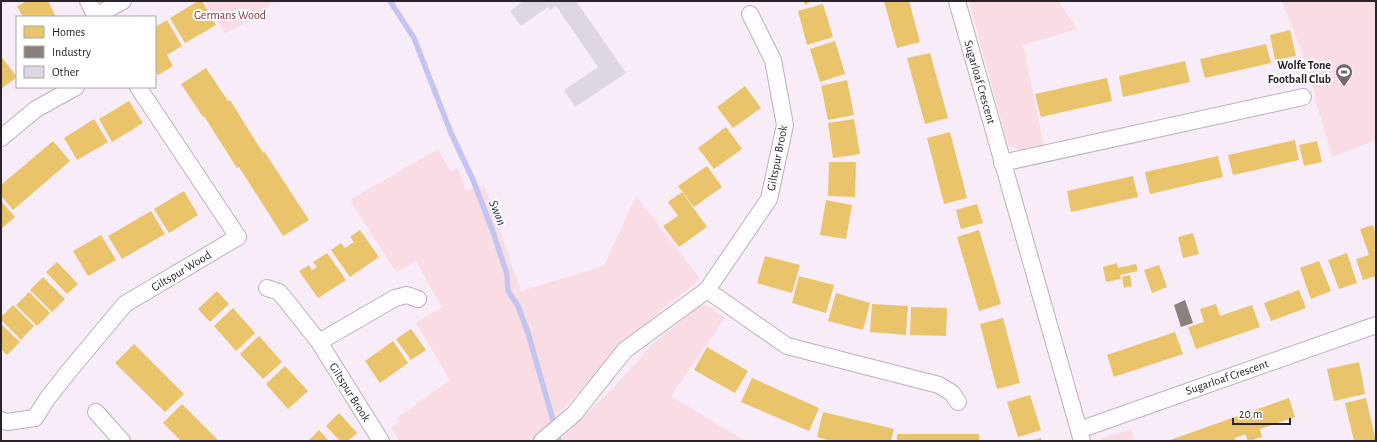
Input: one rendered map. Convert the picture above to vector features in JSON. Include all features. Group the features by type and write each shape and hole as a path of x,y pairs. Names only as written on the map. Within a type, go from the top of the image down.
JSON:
{"street":[{"path":"88,1 95,16 123,1"},
{"name":"Sugarloaf Crescent","path":"957,1 1080,435 1376,325"},
{"name":"Giltspur Brook","path":"543,440 574,414 625,350 707,290 769,199 785,125 773,60 750,14"},
{"path":"1,138 36,109 74,88"},
{"name":"Giltspur Wood","path":"1,420 7,422 35,418 47,399 69,371 125,304 238,237 139,88"},
{"path":"1002,163 1303,97"},
{"name":"Giltspur Brook","path":"267,288 278,292 285,299 319,342 381,441"},
{"path":"707,290 787,346 939,385 952,393 958,402"},
{"path":"319,342 394,298 407,296 418,299"},
{"path":"96,412 122,441"}],"green space":[{"name":"Germans Wood","path":"204,1 274,1 256,18 225,33"},
{"path":"969,1 1058,1 1077,29 1023,45 1044,146 1021,150 1010,147 1007,142"},
{"name":"Wolfe Tone Football Club","path":"1282,1 1376,1 1376,140 1332,157 1316,101 1310,73"},
{"path":"438,149 450,171 458,168 466,191 484,185 521,291 604,266 636,196 700,278 689,289 670,302 626,342 533,441 400,441 391,428 399,422 397,418 450,380 416,323 442,307 416,261 396,272 350,200"},
{"path":"702,305 708,306 725,318 671,396 745,441 558,441 618,383 650,347"},
{"path":"1131,429 1135,441 1100,441 1102,438"}],"building: Homes":[{"path":"27,1 48,1 56,16 22,16 17,6"},
{"path":"198,1 202,1 216,25 185,43 170,18"},
{"path":"803,1 812,1 805,5"},
{"path":"884,1 909,1 920,42 897,48"},
{"path":"823,4 833,37 807,45 798,11"},
{"path":"167,20 182,46 167,55 173,66 158,75 156,72 156,26"},
{"path":"1290,30 1296,56 1275,60 1270,35"},
{"path":"835,41 845,74 820,82 810,49"},
{"path":"1266,44 1271,63 1205,78 1200,59"},
{"path":"930,53 948,118 925,124 907,58"},
{"path":"1,56 16,78 1,89"},
{"path":"1185,61 1190,82 1123,97 1119,76"},
{"path":"206,68 228,101 230,100 263,153 264,151 309,220 283,236 239,167 237,168 204,116 203,117 181,84"},
{"path":"1107,78 1112,101 1041,117 1035,94"},
{"path":"847,80 854,115 828,120 821,86"},
{"path":"745,86 761,108 733,128 717,107"},
{"path":"129,101 143,123 112,142 99,119"},
{"path":"94,119 108,142 77,160 64,138"},
{"path":"854,119 860,154 833,158 828,123"},
{"path":"726,127 742,149 714,169 698,148"},
{"path":"950,132 967,198 944,204 927,138"},
{"path":"1295,140 1299,160 1233,175 1228,155"},
{"path":"53,141 70,161 13,210 1,196 1,185"},
{"path":"1317,141 1322,162 1304,166 1299,145"},
{"path":"1218,156 1223,177 1150,194 1145,172"},
{"path":"829,162 856,162 855,197 828,196"},
{"path":"707,166 722,187 694,207 678,186"},
{"path":"1133,176 1138,197 1071,212 1067,191"},
{"path":"184,191 198,215 169,233 154,209"},
{"path":"682,192 707,227 679,247 663,226 678,216 668,202"},
{"path":"826,200 852,205 846,239 820,235"},
{"path":"1,201 15,217 1,229"},
{"path":"977,204 983,223 961,229 956,210"},
{"path":"151,211 165,234 122,259 108,236"},
{"path":"1373,225 1376,235 1376,276 1363,280 1356,259 1369,255 1360,229"},
{"path":"360,230 379,257 350,277 331,250 341,243 345,248 354,242 350,237"},
{"path":"979,230 1001,304 979,311 957,237"},
{"path":"1193,233 1199,254 1183,258 1178,237"},
{"path":"101,235 116,260 88,276 73,251"},
{"path":"327,253 346,280 318,298 299,271 309,265 312,270 317,267 313,262"},
{"path":"1347,253 1357,283 1339,289 1328,260"},
{"path":"765,256 800,265 792,293 757,283"},
{"path":"1319,261 1331,291 1311,299 1300,268"},
{"path":"57,262 78,284 67,294 46,272"},
{"path":"1117,263 1118,268 1136,264 1138,271 1120,275 1121,279 1106,282 1103,267"},
{"path":"1159,265 1167,287 1152,293 1144,270"},
{"path":"1130,275 1132,286 1124,288 1122,277"},
{"path":"799,276 834,285 826,313 792,303"},
{"path":"43,277 65,299 52,312 30,290"},
{"path":"1299,290 1306,308 1271,321 1264,303"},
{"path":"217,291 229,304 210,322 198,309"},
{"path":"29,292 50,313 37,326 16,305"},
{"path":"836,293 870,303 863,330 828,321"},
{"path":"872,304 908,306 906,335 870,332"},
{"path":"1216,304 1220,316 1252,305 1260,327 1196,349 1188,327 1204,322 1200,309"},
{"path":"13,305 34,326 21,340 1,320 1,317"},
{"path":"911,307 947,308 946,336 910,335"},
{"path":"233,308 255,333 236,351 214,326"},
{"path":"1003,318 1020,383 997,389 980,324"},
{"path":"1,324 20,342 7,355 1,349"},
{"path":"411,329 426,350 411,360 396,339"},
{"path":"1175,332 1183,354 1114,377 1107,355"},
{"path":"259,336 282,362 263,379 240,354"},
{"path":"393,341 408,363 380,383 365,361"},
{"path":"134,344 184,394 165,412 115,363"},
{"path":"707,347 748,371 735,393 694,370"},
{"path":"1359,362 1365,394 1334,401 1327,369"},
{"path":"285,366 308,391 288,409 266,384"},
{"path":"752,378 819,408 809,431 741,402"},
{"path":"1030,395 1041,430 1018,437 1007,402"},
{"path":"1289,398 1295,417 1260,429 1262,437 1248,441 1245,434 1235,438 1236,441 1167,441"},
{"path":"1366,398 1376,441 1354,441 1345,403"},
{"path":"182,404 219,441 181,441 163,423"},
{"path":"823,412 894,429 891,441 832,441 817,437"},
{"path":"339,413 357,433 348,441 340,441 326,426"},
{"path":"319,430 329,441 308,441"},
{"path":"897,434 979,434 979,441 897,441"},
{"path":"1041,438 1042,441 1030,441"}],"building: Industry":[{"path":"1185,300 1193,323 1181,327 1174,305"}],"building: Other":[{"path":"524,1 576,1 626,73 575,107 564,90 598,67 556,6 550,10 548,7 521,26 510,11"}],"waterway":[{"name":"Swan","path":"390,1 414,38 451,133 473,180 492,229 507,274 508,291 518,306 528,333 559,441"}],"place":[{"name":"Wolfe Tone Football Club","path":"1344,87"}]}
